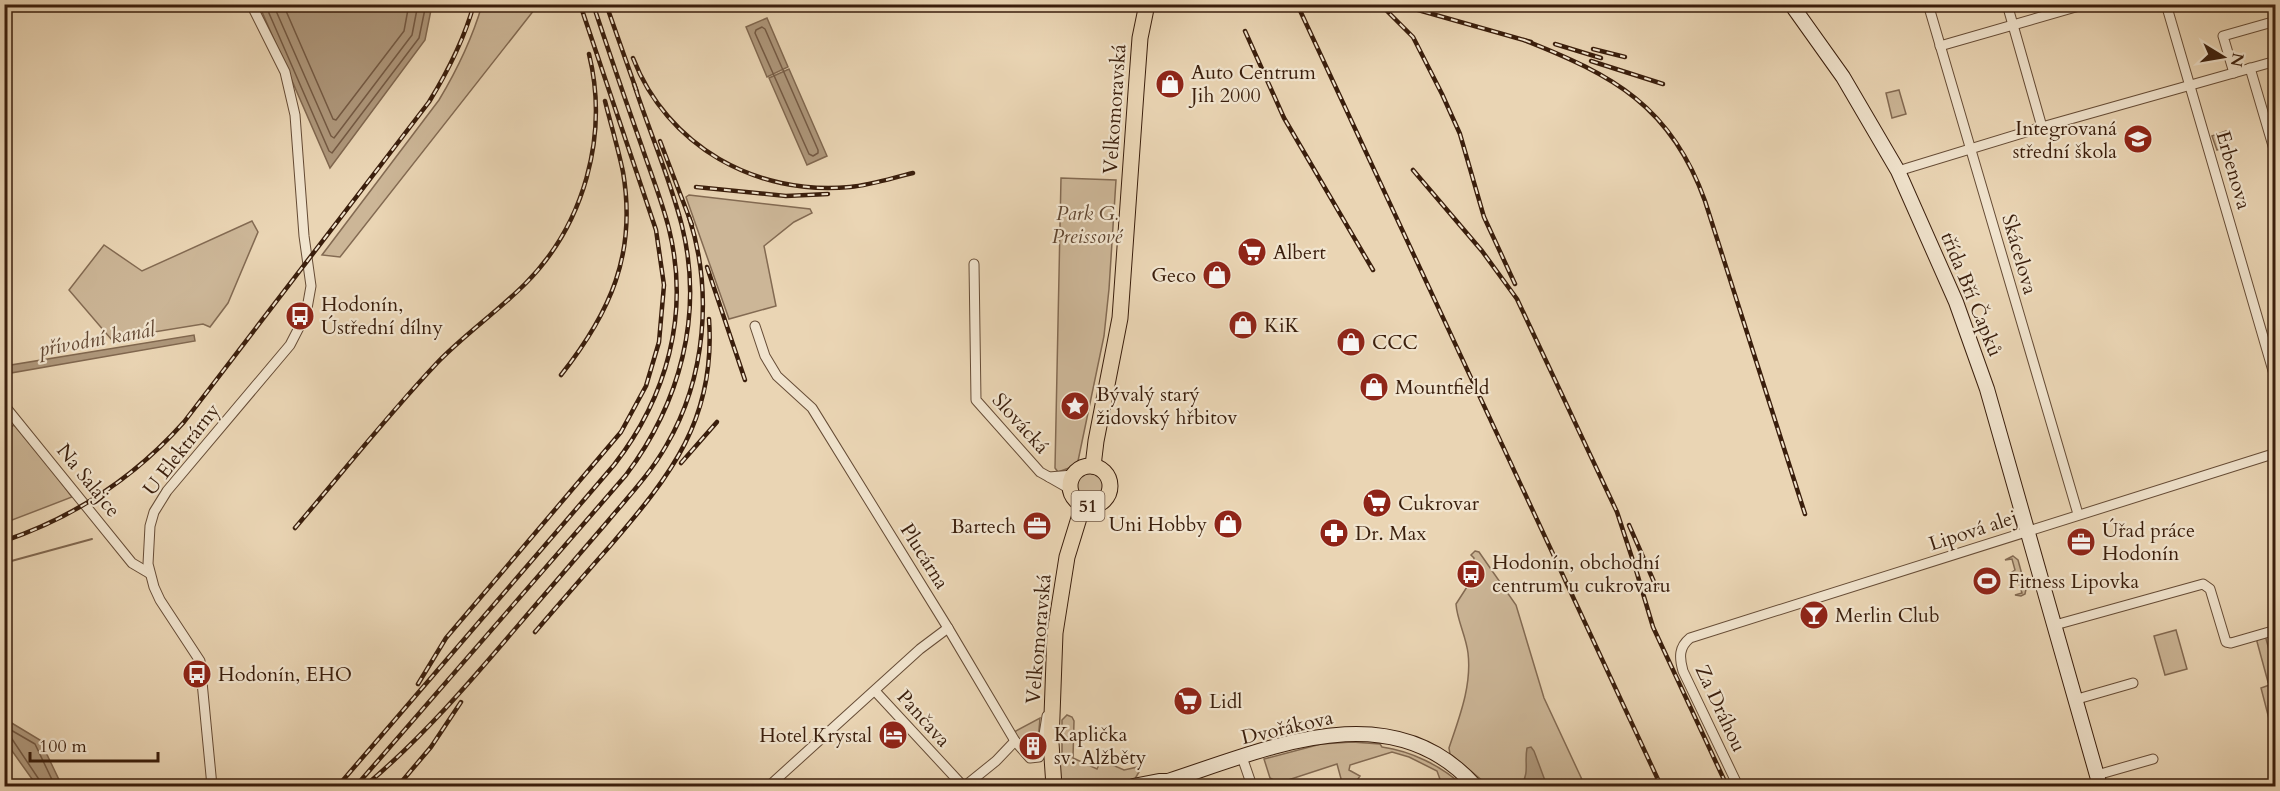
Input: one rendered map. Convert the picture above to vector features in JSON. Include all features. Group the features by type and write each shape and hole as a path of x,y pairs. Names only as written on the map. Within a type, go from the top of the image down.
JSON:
{"main road":[{"name":"Velkomoravská","path":"1093,466 1097,432 1120,318 1140,38 1147,4"},
{"name":"51","path":"1093,466 1107,474 1111,482 1110,492 1100,504 1083,505 1074,499 1071,482 1080,468 1093,466"},
{"name":"Velkomoravská","path":"1054,786 1051,743 1058,607 1067,557 1083,505"},
{"name":"Velkomoravská","path":"1043,786 1051,743"}],"street":[{"name":"U Elektrárny","path":"212,786 200,661 160,600 149,573 148,539 154,512 167,491 290,345 306,314 311,286 304,236 291,92 285,72 251,4"},
{"name":"třída Bří Čapků","path":"1791,4 1843,77 1898,171 1956,302 1988,389 2026,532 2098,781"},
{"name":"Skácelova","path":"1928,4 2078,514"},
{"path":"2007,4 2042,127"},
{"path":"1941,46 2086,4"},
{"name":"Erbenova","path":"2166,4 2276,381"},
{"path":"2234,73 2223,36 2276,21"},
{"path":"1898,171 2042,127 2276,61"},
{"path":"2250,68 2276,156"},
{"name":"Slovácká","path":"974,264 976,400 1037,468 1049,477 1071,482"},
{"name":"Plucárna","path":"754,326 765,356 777,376 812,408 1015,741 1030,758 1039,757 1046,717 1052,710"},
{"name":"Na Salajce","path":"4,405 132,562 149,573"},
{"name":"Lipová alej","path":"1683,644 1697,634 2276,453"},
{"path":"2055,626 2206,585 2210,589 2226,642 2231,643 2276,630"},
{"name":"Pančava","path":"948,628 875,691 964,786 996,761 1015,741"},
{"name":"Za Dráhou","path":"1683,644 1680,654 1683,671 1738,786"},
{"path":"2074,700 2133,683"},
{"path":"768,786 875,691"},
{"name":"Dvořákova","path":"1133,786 1159,780 1165,784 1308,738 1342,733 1373,734 1406,741 1432,752 1457,768 1475,786"},
{"path":"1242,758 1252,786"},
{"path":"2098,781 2153,759"}],"green space":[{"path":"482,5 538,5 340,257 322,255 439,100 464,54"},
{"path":"1899,90 1906,114 1892,118 1886,93"},
{"path":"2226,131 2230,146 2217,150 2212,136"},
{"name":"Park G. Preissové","path":"1061,178 1116,180 1104,336 1078,461 1058,472 1055,468"},
{"path":"689,195 810,209 812,213 794,222 764,246 776,306 729,319 686,197"},
{"path":"252,221 258,232 228,303 210,327 203,324 111,339 69,290 104,245 142,271"},
{"path":"14,425 72,497 7,522 4,520 4,431"},
{"path":"1090,471 1101,475 1105,486 1101,497 1090,501 1079,497 1075,486 1079,475"},
{"path":"1475,551 1479,552 1516,605 1544,698 1585,786 1489,786 1450,754 1449,748 1466,690 1469,665 1456,604 1474,576 1472,574 1474,558 1471,555"},
{"path":"2013,556 2018,560 2026,589 2025,594 2021,596 2015,595 2022,593 2016,574 2009,574 2015,570 2012,559 2005,560"},
{"path":"2176,630 2187,669 2165,675 2154,636"},
{"path":"2265,635 2275,672 2275,680 2268,682 2256,638"},
{"path":"2276,683 2275,742 2261,688"},
{"path":"1067,715 1074,721 1073,758 1097,769 1101,760 1124,770 1138,767 1139,772 1133,782 1119,786 1060,786 1057,775 1062,752 1062,720"},
{"path":"1040,718 1037,754 1031,755 1014,732"},
{"path":"1352,742 1380,744 1382,747 1415,756 1446,772 1463,786 1446,786 1441,782 1437,771 1409,757 1392,752 1350,765 1349,770 1360,776 1353,786 1343,786 1337,764 1279,783 1270,778 1264,759 1321,744"}],"water":[{"path":"259,5 432,5 425,40 330,168"},
{"path":"767,18 788,67 767,77 746,27"},
{"path":"789,69 827,156 807,165 769,78"},
{"path":"194,335 195,341 5,374 5,366"},
{"path":"5,719 40,740 62,786 37,786 5,741"},
{"path":"1531,747 1547,786 1521,786 1526,772 1527,748"}],"waterway":[{"path":"4,563 92,539"}],"railway":[{"path":"4,541 55,520 102,494 145,461 184,422 429,102 455,55 474,4"},
{"path":"418,684 446,638 621,432 646,386 659,342 664,285 656,230 580,4"},
{"path":"338,786 614,465 648,411 660,383 675,323 677,292 675,261 663,208 593,4"},
{"path":"606,4 637,92"},
{"path":"1297,4 1661,786"},
{"path":"1380,4 1413,37 1442,94 1460,134 1484,217 1515,284"},
{"path":"1397,4 1531,42"},
{"path":"1245,31 1284,118 1373,270"},
{"path":"1524,40 1556,53 1611,81 1635,98 1675,141 1691,168 1705,201 1805,514"},
{"path":"1555,44 1601,58"},
{"path":"1593,49 1625,57"},
{"path":"295,528 418,383 447,353 525,284 546,261 563,235 587,178 593,147 596,116 589,54"},
{"path":"633,58 648,89 668,117 692,140 719,159 749,173 781,183 815,188 858,186 913,173"},
{"path":"1591,61 1663,84"},
{"path":"356,786 626,475 661,418 673,388 688,325 690,292 688,259 677,208 634,84"},
{"path":"561,375 593,329 606,305 616,281 622,256 626,230 623,172 605,101"},
{"path":"660,141 692,225"},
{"path":"1413,170 1482,251 1517,299 1617,512 1653,627 1727,786"},
{"path":"696,187 786,196 828,194"},
{"path":"365,786 410,745 473,678 631,494 666,446 690,392 702,334 701,274 697,245 689,217"},
{"path":"707,267 745,380"},
{"path":"535,632 652,495 685,443 697,416 705,387 709,355 709,319"},
{"path":"681,463 717,422"},
{"path":"1629,525 1658,591"},
{"path":"398,786 431,747 461,702"}],"place":[{"name":"Auto Centrum Jih 2000","path":"1170,84"},
{"name":"Integrovaná střední škola","path":"2138,139"},
{"name":"Albert","path":"1252,252"},
{"name":"Geco","path":"1217,275"},
{"name":"Hodonín, Ústřední dílny","path":"300,316"},
{"name":"KiK","path":"1243,325"},
{"name":"CCC","path":"1351,342"},
{"name":"Mountfield","path":"1374,387"},
{"name":"Bývalý starý židovský hřbitov","path":"1075,406"},
{"name":"Cukrovar","path":"1377,503"},
{"name":"Uni Hobby","path":"1228,524"},
{"name":"Bartech","path":"1037,526"},
{"name":"Dr. Max","path":"1334,533"},
{"name":"Úřad práce Hodonín","path":"2081,542"},
{"name":"Hodonín, obchodní centrum u cukrovaru","path":"1471,574"},
{"name":"Fitness Lipovka","path":"1987,581"},
{"name":"Merlin Club","path":"1814,615"},
{"name":"Hodonín, EHO","path":"197,674"},
{"name":"Lidl","path":"1188,701"},
{"name":"Hotel Krystal","path":"893,735"},
{"name":"Kaplička sv. Alžběty","path":"1033,746"}],"water label":[{"name":"přívodní kanál","path":"97,339"}]}
